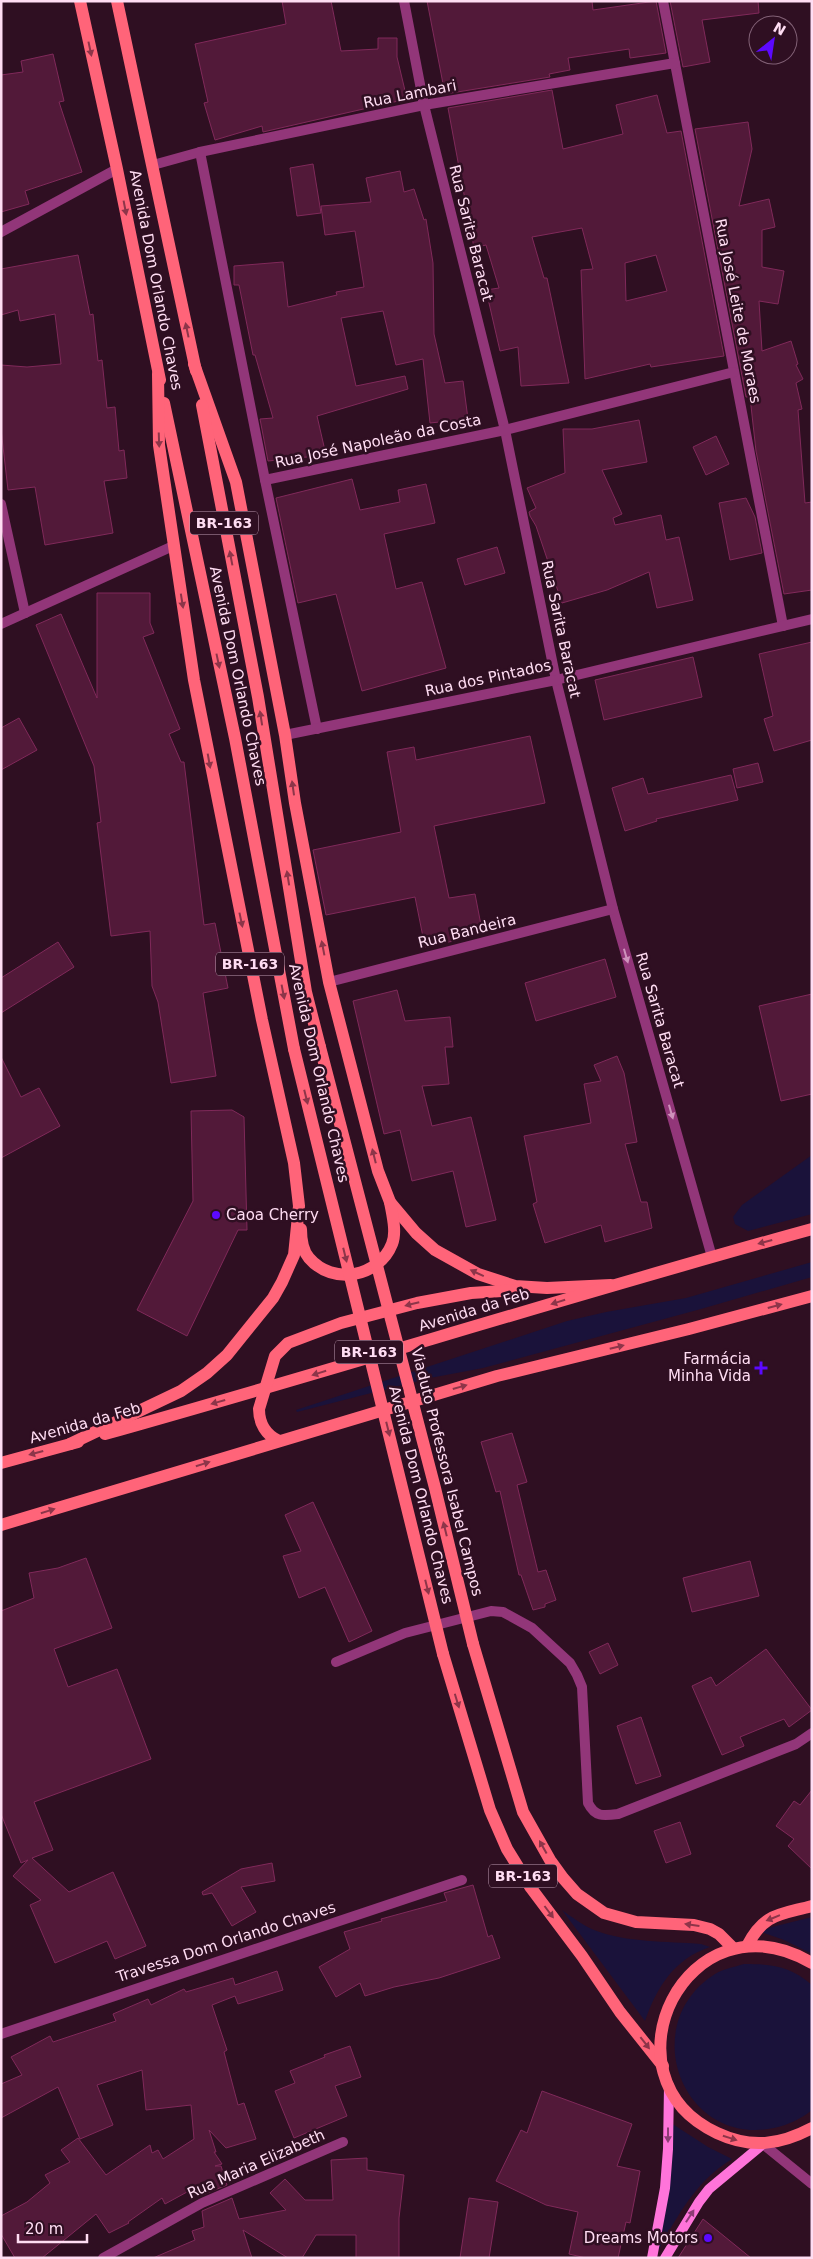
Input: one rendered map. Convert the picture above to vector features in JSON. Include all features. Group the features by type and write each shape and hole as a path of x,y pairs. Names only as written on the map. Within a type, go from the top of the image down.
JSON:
{"main road":[{"name":"Avenida Dom Orlando Chaves","path":"80,1 117,169 184,502 235,738 294,1049 443,1654 490,1810 507,1849 531,1888 582,1956 620,2012 663,2066"},
{"name":"Avenida Dom Orlando Chaves","path":"117,1 194,364 258,697 306,992 320,1046"},
{"path":"194,364 236,482 286,735 295,803 329,982 378,1171 390,1202 394,1226 393,1243 382,1261 364,1272 348,1276 322,1270 308,1257 302,1240 299,1206"},
{"name":"BR-163","path":"70,1444 181,1391 207,1373 227,1355 262,1312 282,1282 294,1255 299,1206 294,1163 262,1020 214,786 173,546 159,445 158,374"},
{"name":"Viaduto Professora Isabel Campos","path":"320,1046 435,1488 473,1644 523,1812 563,1878 578,1894 604,1913 636,1922 694,1925 710,1929 719,1934 733,1948"},
{"path":"390,1202 416,1233 435,1250 456,1262 478,1274 514,1286 547,1288"},
{"name":"Avenida da Feb","path":"1,1463 265,1389 611,1285 812,1229"},
{"path":"279,1441 269,1435 259,1418 261,1400 275,1356 288,1343 369,1315 441,1298 547,1288 611,1285"},
{"path":"1,1525 498,1376 689,1329 812,1296"},
{"path":"747,1946 755,1930 764,1921 774,1916 812,1906"},
{"name":"Avenida Dom Orlando Chaves","path":"652,2258 665,2188 668,2149 668,2086 659,2044 665,2012 680,1984 704,1961 733,1948 765,1946 794,1953 812,1963"},
{"name":"Avenida Dom Orlando Chaves","path":"668,2086 680,2104 703,2126 731,2140 763,2144 792,2138 812,2128"},
{"name":"Avenida Dom Orlando Chaves","path":"665,2258 709,2189 763,2144"}],"street":[{"name":"Rua Sarita Baracat","path":"404,1 424,105 505,430 556,680 613,909 712,1257"},
{"name":"Rua José Leite de Moraes","path":"663,1 783,626"},
{"name":"Rua Lambari","path":"153,166 200,152 424,105 675,63"},
{"name":"Rua José Napoleão da Costa","path":"200,152 265,480 505,430 734,372"},
{"path":"1,232 117,169"},
{"path":"265,480 318,729"},
{"path":"1,504 25,612"},
{"path":"1,624 173,546"},
{"name":"Rua dos Pintados","path":"286,735 556,680 812,619"},
{"name":"Rua Bandeira","path":"329,982 613,909"},
{"path":"336,1662 405,1633 491,1611 503,1612 532,1628 570,1663 582,1687 588,1803 593,1812 602,1816 618,1814 796,1744 812,1733"},
{"name":"Travessa Dom Orlando Chaves","path":"1,2034 462,1880"},
{"name":"Rua Maria Elizabeth","path":"103,2258 202,2203 343,2142"},
{"path":"763,2144 812,2184"}],"shaded area":[{"path":"812,1155 812,1214 748,1231 735,1224 733,1217 742,1205"},
{"path":"812,1262 812,1277 701,1309 483,1368 430,1378 297,1412 296,1410 567,1321 686,1298"},
{"path":"562,1910 585,1926 607,1934 647,1941 701,1944 710,1947 686,1959 669,1976 655,1997 645,2021"},
{"path":"812,1917 812,1954 784,1940 761,1932 772,1927"},
{"path":"744,1964 780,1967 796,1974 812,1985 812,2110 794,2121 774,2128 742,2129 715,2119 694,2101 680,2077 675,2050 678,2022 691,1996 715,1974"},
{"path":"671,2123 708,2147 732,2159 719,2168 698,2188 658,2251 671,2171"}],"building":[{"path":"282,1 331,1 341,51 378,49 378,38 397,38 397,57 407,99 263,132 262,126 215,140 204,103 208,102 195,44 286,24"},
{"path":"427,1 592,1 593,10 656,1 666,53 630,58 629,49 568,58 570,70 549,74 550,77 445,94"},
{"path":"670,1 758,1 759,13 702,20 710,62 683,67"},
{"path":"53,54 64,101 59,102 82,172 25,191 29,204 1,212 1,75 23,72 21,61"},
{"path":"552,90 563,149 623,134 616,105 657,95 667,133 681,131 724,356 651,367 650,364 585,379 581,270 593,269 582,228 532,237 544,278 547,278 569,383 521,386 518,347 500,351 486,290 499,288 486,245 474,248 448,108","holes":["656,255 667,291 626,301 625,263"]},
{"path":"748,122 752,149 739,206 769,199 775,227 762,230 762,267 784,271 778,304 759,301 762,351 791,341 798,364 796,365 803,379 796,383 802,409 798,410 805,503 812,502 812,590 784,594 756,451 750,397 746,397 695,129"},
{"path":"313,164 321,213 297,216 290,168"},
{"path":"400,171 404,192 414,189 424,220 426,219 433,263 434,334 445,383 463,381 468,419 430,423 423,359 396,365 383,311 341,318 356,386 405,376 408,389 317,416 326,455 268,461 260,419 273,418 255,355 253,355 239,285 234,285 234,266 283,262 288,307 337,295 336,292 364,287 355,231 325,235 321,206 371,202 366,178"},
{"path":"78,255 90,315 93,314 98,361 102,360 107,408 115,407 119,451 124,450 127,478 104,481 113,533 45,545 35,487 8,490 1,429 1,365 27,367 61,364 55,314 20,321 18,310 1,315 1,269"},
{"path":"639,420 647,462 602,470 622,514 613,518 615,525 661,515 666,540 679,537 693,600 657,608 649,572 607,590 562,603 536,526 530,516 529,512 536,508 527,488 565,473 563,429 592,429"},
{"path":"716,436 729,464 706,475 693,447"},
{"path":"352,479 360,510 400,502 398,490 426,484 435,523 384,534 396,589 422,582 446,668 362,691 336,594 298,603 276,498"},
{"path":"746,498 755,517 762,553 730,560 719,503"},
{"path":"497,547 505,573 465,585 457,559"},
{"path":"97,593 150,593 150,623 154,633 143,637 180,729 169,734 181,762 184,762 204,925 215,923 228,988 203,993 216,1076 171,1083 158,1002 152,986 150,931 111,936 97,823 101,822 94,766 36,625 61,614 97,698"},
{"path":"812,642 812,740 774,751 764,719 773,716 759,654"},
{"path":"693,657 702,697 604,720 595,680"},
{"path":"19,718 37,750 1,770 1,728"},
{"path":"530,736 545,803 434,826 449,898 475,894 481,925 456,930 458,940 425,947 415,897 326,915 313,850 401,832 387,752 414,747 416,760"},
{"path":"758,763 763,782 737,788 733,769"},
{"path":"731,775 738,800 656,819 657,821 625,831 612,788 643,778 648,794"},
{"path":"58,942 74,967 1,1013 1,978"},
{"path":"605,959 616,997 536,1021 525,983"},
{"path":"397,990 405,1021 450,1017 453,1047 445,1047 449,1084 422,1086 432,1126 471,1117 496,1220 466,1227 453,1171 412,1181 400,1130 384,1134 353,1001"},
{"path":"812,994 812,1094 781,1101 759,1006"},
{"path":"617,1056 624,1073 637,1142 625,1144 641,1202 647,1202 652,1228 605,1242 601,1225 545,1243 533,1204 537,1202 524,1136 591,1123 584,1084 601,1081 594,1065"},
{"path":"1,1057 21,1097 39,1088 60,1126 1,1158"},
{"name":"Caoa Cherry","path":"232,1110 244,1117 247,1230 238,1230 187,1336 137,1310 193,1201 191,1111"},
{"path":"512,1433 527,1482 517,1485 538,1572 546,1570 556,1600 545,1604 545,1607 533,1610 521,1575 519,1575 500,1491 496,1492 481,1442"},
{"path":"313,1502 372,1631 349,1642 325,1587 299,1598 283,1556 301,1551 285,1515"},
{"path":"86,1558 112,1628 54,1649 68,1687 117,1669 151,1759 34,1802 53,1850 32,1858 69,1892 113,1872 146,1946 115,1959 107,1941 55,1963 30,1905 41,1900 13,1876 28,1860 21,1863 1,1814 1,1611 34,1598 29,1573 58,1568"},
{"path":"750,1561 759,1596 692,1612 683,1578"},
{"path":"608,1643 618,1665 600,1674 589,1652"},
{"path":"766,1649 812,1710 789,1727 784,1719 740,1737 744,1746 722,1755 692,1686 711,1677 716,1686"},
{"path":"641,1717 661,1776 636,1784 617,1726"},
{"path":"812,1790 812,1869 788,1846 794,1839 776,1826 794,1801 800,1805"},
{"path":"680,1822 691,1854 666,1863 654,1831"},
{"path":"272,1863 275,1881 241,1887 256,1912 232,1926 212,1893 203,1895 202,1892 241,1869"},
{"path":"473,1885 488,1937 492,1935 500,1958 439,1978 394,1987 365,1996 360,1983 336,1997 319,1967 350,1949 344,1932 382,1921 381,1919 447,1901 444,1893"},
{"path":"277,1971 283,1990 238,2004 235,1996 212,2005 227,2050 224,2052 238,2105 244,2103 256,2139 226,2148 209,2130 216,2152 214,2152 222,2164 215,2166 221,2166 227,2185 200,2196 198,2186 165,2204 162,2198 129,2223 109,2233 96,2214 42,2258 15,2258 1,2234 1,2216 27,2202 50,2183 45,2175 70,2162 61,2150 78,2138 106,2175 150,2145 152,2153 158,2150 163,2159 194,2139 191,2105 146,2110 142,2070 97,2085 113,2125 80,2139 58,2087 1,2118 1,2084 22,2075 11,2057 50,2036 53,2042 116,2021 113,2014 148,1999 151,2005 184,1989 186,1992 233,1978 235,1985"},
{"path":"350,2046 361,2077 335,2086 347,2116 294,2138 275,2091 295,2083 290,2071 325,2057 324,2055"},
{"path":"542,2091 632,2124 617,2166 640,2171 630,2223 626,2222 618,2258 586,2258 569,2254 578,2212 546,2205 496,2181 521,2130 527,2133"},
{"path":"367,2158 367,2170 404,2175 399,2218 399,2258 356,2258 356,2235 316,2235 302,2258 288,2258 243,2230 252,2258 153,2258 195,2240 192,2231 204,2227 202,2211 232,2198 239,2219 286,2210 270,2193 285,2179 305,2200 333,2200 331,2160"},
{"path":"469,2198 498,2202 489,2258 460,2258"},
{"name":"Dreams Motors","path":"703,2219 751,2258 678,2258"}],"place":[{"name":"Caoa Cherry","path":"216,1215"},
{"name":"Farmácia Minha Vida","path":"761,1368"},
{"name":"Dreams Motors","path":"708,2238"}]}
